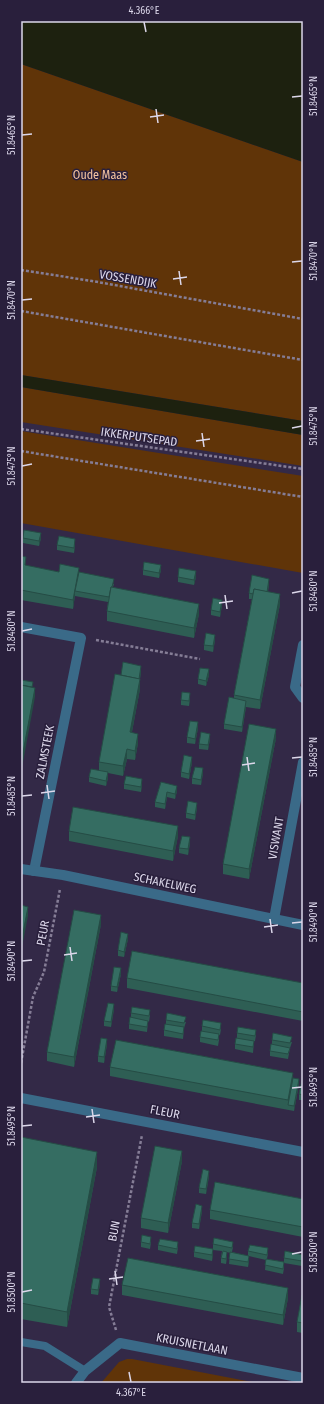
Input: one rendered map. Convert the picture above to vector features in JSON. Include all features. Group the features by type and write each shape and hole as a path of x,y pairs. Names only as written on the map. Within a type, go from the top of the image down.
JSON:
{"street":[{"path":"21,627 81,638"},
{"name":"ZALMSTEEK","path":"34,871 81,638"},
{"path":"303,645 295,688 303,698"},
{"name":"VISWANT","path":"274,919 303,762"},
{"name":"SCHAKELWEG","path":"21,868 63,875 303,925"},
{"name":"FLEUR","path":"21,1098 303,1152"},
{"path":"76,1383 85,1371 120,1344"},
{"name":"KRUISNETLAAN","path":"120,1344 303,1378"}],"lane":[{"path":"21,1342 45,1346 85,1371"}],"path":[{"name":"VOSSENDIJK","path":"21,270 92,281 303,319"},
{"path":"21,311 303,360"},
{"name":"IKKERPUTSEPAD","path":"21,429 303,469"},
{"path":"21,451 303,497"},
{"path":"81,638 200,659"},
{"name":"PEUR","path":"21,1063 33,997 44,972 63,875"},
{"name":"BUN","path":"120,1344 109,1307 145,1121"}],"green space":[{"name":"Oude Maas","path":"21,64 303,162 303,421 21,375"},
{"path":"21,387 303,435 303,466 21,422"},
{"path":"21,431 303,476 303,573 21,523"},
{"path":"127,1359 257,1383 101,1383 119,1362"}],"shaded area":[{"path":"21,21 303,21 303,162 21,64"},
{"path":"21,375 303,421 303,435 21,387"}],"building":[{"path":"24,530 41,533 39,541 23,538"},
{"path":"59,536 75,539 74,548 57,545"},
{"path":"21,556 26,557 25,565 59,572 60,564 79,568 73,600 21,590"},
{"path":"144,562 161,565 159,573 143,570"},
{"path":"179,568 196,571 194,580 178,577"},
{"path":"79,572 114,579 109,597 75,591"},
{"path":"252,575 269,579 267,592 254,589 253,594 249,593"},
{"path":"111,587 199,604 194,628 107,611"},
{"path":"254,589 280,594 260,700 234,695"},
{"path":"213,598 222,600 220,612 211,610"},
{"path":"206,633 215,635 213,646 204,645"},
{"path":"123,662 141,666 139,679 121,675"},
{"path":"200,668 209,669 206,681 198,679"},
{"path":"115,674 140,679 130,732 138,734 135,751 127,749 123,766 99,762"},
{"path":"21,680 33,682 32,687 21,685"},
{"path":"21,685 35,688 21,763"},
{"path":"182,692 190,693 189,701 181,700"},
{"path":"229,697 246,701 242,727 224,724"},
{"path":"190,721 198,722 195,739 187,737"},
{"path":"249,724 276,729 249,869 223,864"},
{"path":"201,732 210,734 208,745 199,744"},
{"path":"184,755 192,757 189,774 181,772"},
{"path":"195,767 203,768 201,780 192,778"},
{"path":"91,769 108,772 106,781 89,777"},
{"path":"126,776 142,779 141,787 124,784"},
{"path":"161,782 177,786 175,794 167,792 165,804 155,802"},
{"path":"188,801 197,803 195,815 186,813"},
{"path":"73,807 178,826 173,851 69,831"},
{"path":"182,836 190,837 188,849 179,848"},
{"path":"21,905 28,907 21,943"},
{"path":"74,910 101,915 74,1057 47,1052"},
{"path":"121,932 128,934 124,952 118,950"},
{"path":"132,951 303,983 303,1012 127,978"},
{"path":"114,967 121,968 117,987 111,986"},
{"path":"108,1003 114,1004 111,1022 104,1021"},
{"path":"132,1007 150,1010 149,1016 131,1013"},
{"path":"167,1013 186,1017 184,1023 166,1020"},
{"path":"130,1017 148,1021 147,1027 129,1024"},
{"path":"203,1020 221,1023 220,1030 202,1026"},
{"path":"165,1024 184,1027 183,1034 164,1030"},
{"path":"238,1027 256,1030 255,1036 237,1033"},
{"path":"201,1031 219,1034 218,1040 200,1037"},
{"path":"273,1033 292,1037 290,1043 272,1040"},
{"path":"101,1038 107,1039 104,1057 98,1056"},
{"path":"236,1038 254,1041 253,1047 235,1044"},
{"path":"116,1040 293,1073 288,1100 110,1067"},
{"path":"271,1044 290,1048 288,1054 270,1051"},
{"path":"303,1076 303,1095 299,1094"},
{"path":"293,1078 299,1079 294,1106 288,1105"},
{"path":"21,1137 97,1152 67,1312 21,1303"},
{"path":"155,1146 182,1151 168,1223 141,1218"},
{"path":"203,1169 209,1171 206,1189 199,1188"},
{"path":"215,1182 303,1199 303,1227 210,1210"},
{"path":"196,1204 202,1206 199,1224 192,1223"},
{"path":"142,1235 151,1237 150,1244 141,1242"},
{"path":"214,1238 233,1242 232,1248 213,1244"},
{"path":"160,1239 178,1242 177,1249 158,1245"},
{"path":"250,1245 268,1248 267,1255 248,1251"},
{"path":"195,1246 213,1249 212,1255 194,1252"},
{"path":"223,1251 227,1252 226,1259 221,1258"},
{"path":"285,1251 303,1255 302,1261 284,1258"},
{"path":"230,1252 249,1256 248,1262 229,1259"},
{"path":"128,1258 288,1288 283,1315 122,1285"},
{"path":"266,1259 284,1262 283,1269 265,1265"},
{"path":"93,1278 100,1279 98,1290 91,1289"},
{"path":"302,1295 303,1296 303,1323 297,1322"}]}
